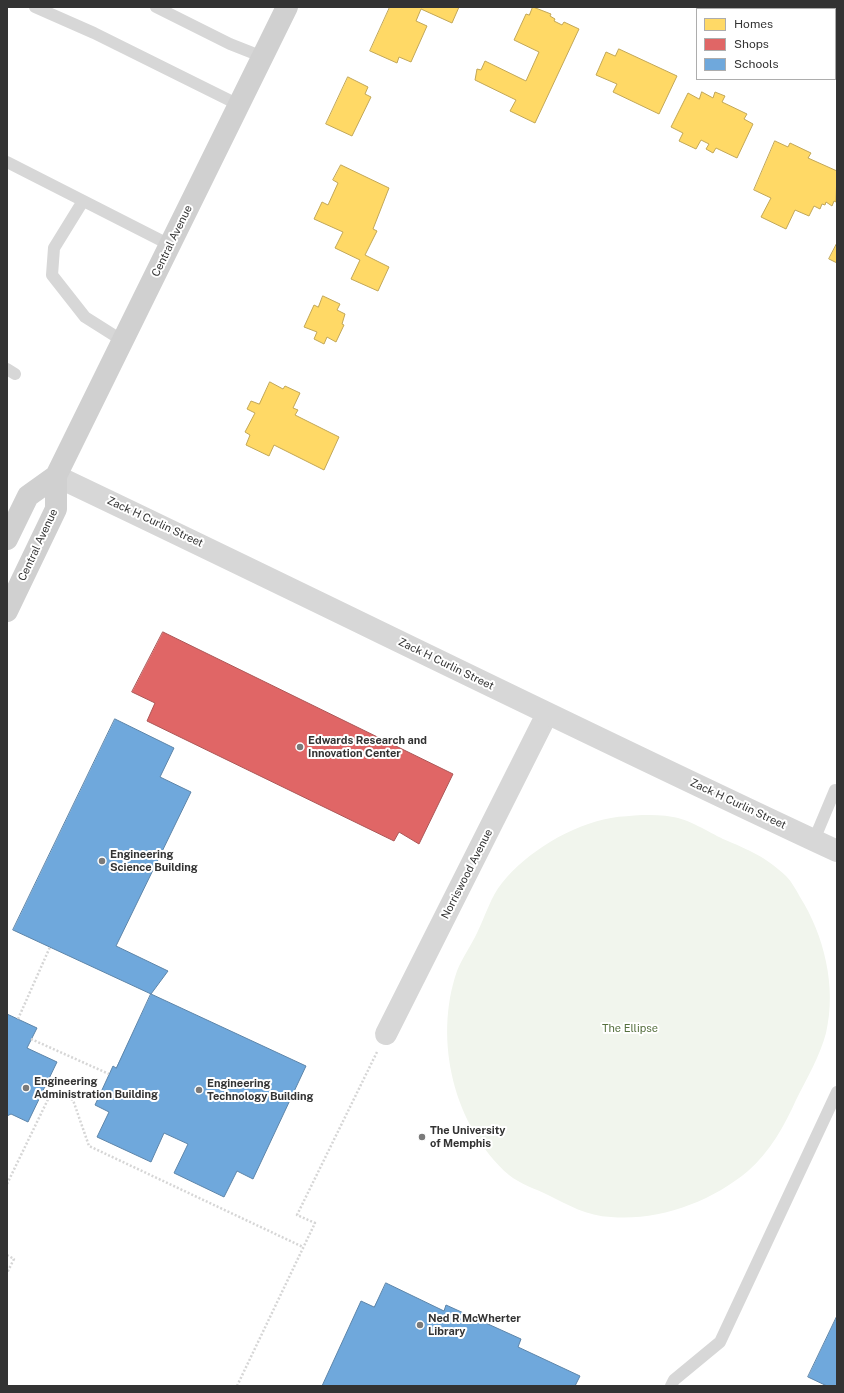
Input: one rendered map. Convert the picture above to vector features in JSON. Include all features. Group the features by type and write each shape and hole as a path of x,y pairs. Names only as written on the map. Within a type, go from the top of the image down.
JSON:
{"main road":[{"name":"Central Avenue","path":"7,611 56,509 56,476 287,7"},
{"name":"Central Avenue","path":"7,539 28,496 56,476"}],"street":[{"name":"Zack H Curlin Street","path":"56,476 221,554 547,714 837,851"},
{"name":"Norriswood Avenue","path":"386,1034 547,714"}],"lane":[{"path":"35,7 94,33 239,105"},
{"path":"156,7 230,44 263,57"},
{"path":"7,162 170,245"},
{"path":"83,201 54,248 52,275 85,317 123,341"},
{"path":"814,840 835,790"},
{"path":"671,1386 674,1380 720,1342 837,1092"}],"path":[{"path":"18,1019 50,947"},
{"path":"237,1386 315,1224 296,1215 386,1034"},
{"path":"31,1039 109,1074"},
{"path":"7,1184 52,1091 73,1100 89,1146 303,1247"},
{"path":"7,1255 14,1259 7,1273"}],"green space":[{"name":"The Ellipse","path":"642,815 669,816 692,823 757,854 779,869 786,876 794,886 808,912 822,945 829,980 829,1016 826,1033 813,1067 776,1138 756,1164 718,1192 684,1207 647,1216 611,1217 594,1215 578,1209 523,1184 509,1175 490,1155 474,1133 462,1108 453,1081 448,1053 447,1025 450,998 461,961 477,933 498,888 512,872 537,851 566,833 611,818"}],"building: Homes":[{"path":"390,7 459,7 452,23 421,9 416,21 427,26 411,62 399,57 397,63 370,51"},
{"path":"533,7 551,14 550,16 555,19 554,21 562,25 564,22 579,29 535,123 510,111 516,100 475,80 477,69 481,70 485,61 526,81 539,52 514,40 526,14 529,15"},
{"path":"619,49 677,76 659,114 613,92 617,84 596,75 606,52 615,56"},
{"path":"348,77 368,87 365,94 371,97 352,136 326,124"},
{"path":"702,92 713,98 715,92 725,96 722,102 747,114 744,119 753,124 737,158 716,148 713,153 706,149 709,144 701,140 696,149 679,141 683,133 671,127 688,93 699,99"},
{"path":"775,141 788,147 790,143 811,153 808,158 837,171 836,202 834,201 832,206 826,202 825,205 822,204 820,209 814,206 809,216 795,210 786,229 761,217 771,198 754,190"},
{"path":"341,165 389,188 373,229 377,231 365,255 389,267 378,291 351,279 360,260 335,248 343,232 314,219 322,202 328,205 338,183 333,180"},
{"path":"837,243 837,263 829,259"},
{"path":"323,296 340,304 337,310 345,314 342,324 344,325 336,342 327,337 324,344 314,339 317,332 304,327 314,305 318,307"},
{"path":"270,382 283,389 285,386 300,393 293,408 298,410 295,415 339,437 324,470 274,445 269,456 246,445 250,435 245,432 255,413 247,409 251,401 259,404"}],"building: Shops":[{"name":"Edwards Research and Innovation Center","path":"163,632 453,774 419,844 399,832 394,841 147,721 155,703 132,692"}],"building: Schools":[{"name":"Engineering Science Building","path":"115,719 174,748 160,777 191,792 116,946 168,971 151,994 13,930"},
{"name":"Engineering Technology Building","path":"151,994 306,1066 253,1179 237,1171 224,1197 174,1173 188,1144 164,1133 151,1162 97,1137 109,1112 95,1105 113,1066 116,1068"},
{"name":"Engineering Administration Building","path":"7,1014 37,1028 27,1048 57,1062 28,1122 11,1114 7,1116"},
{"name":"Ned R McWherter Library","path":"386,1283 444,1311 446,1305 521,1339 518,1347 580,1376 575,1386 322,1386 361,1301 374,1307"},
{"path":"837,1316 837,1386 827,1386 808,1377"}],"place":[{"name":"Edwards Research and Innovation Center","path":"300,747"},
{"name":"Engineering Science Building","path":"102,861"},
{"name":"Engineering Administration Building","path":"26,1088"},
{"name":"Engineering Technology Building","path":"199,1090"},
{"name":"The University of Memphis","path":"422,1137"},
{"name":"Ned R McWherter Library","path":"420,1325"}]}
